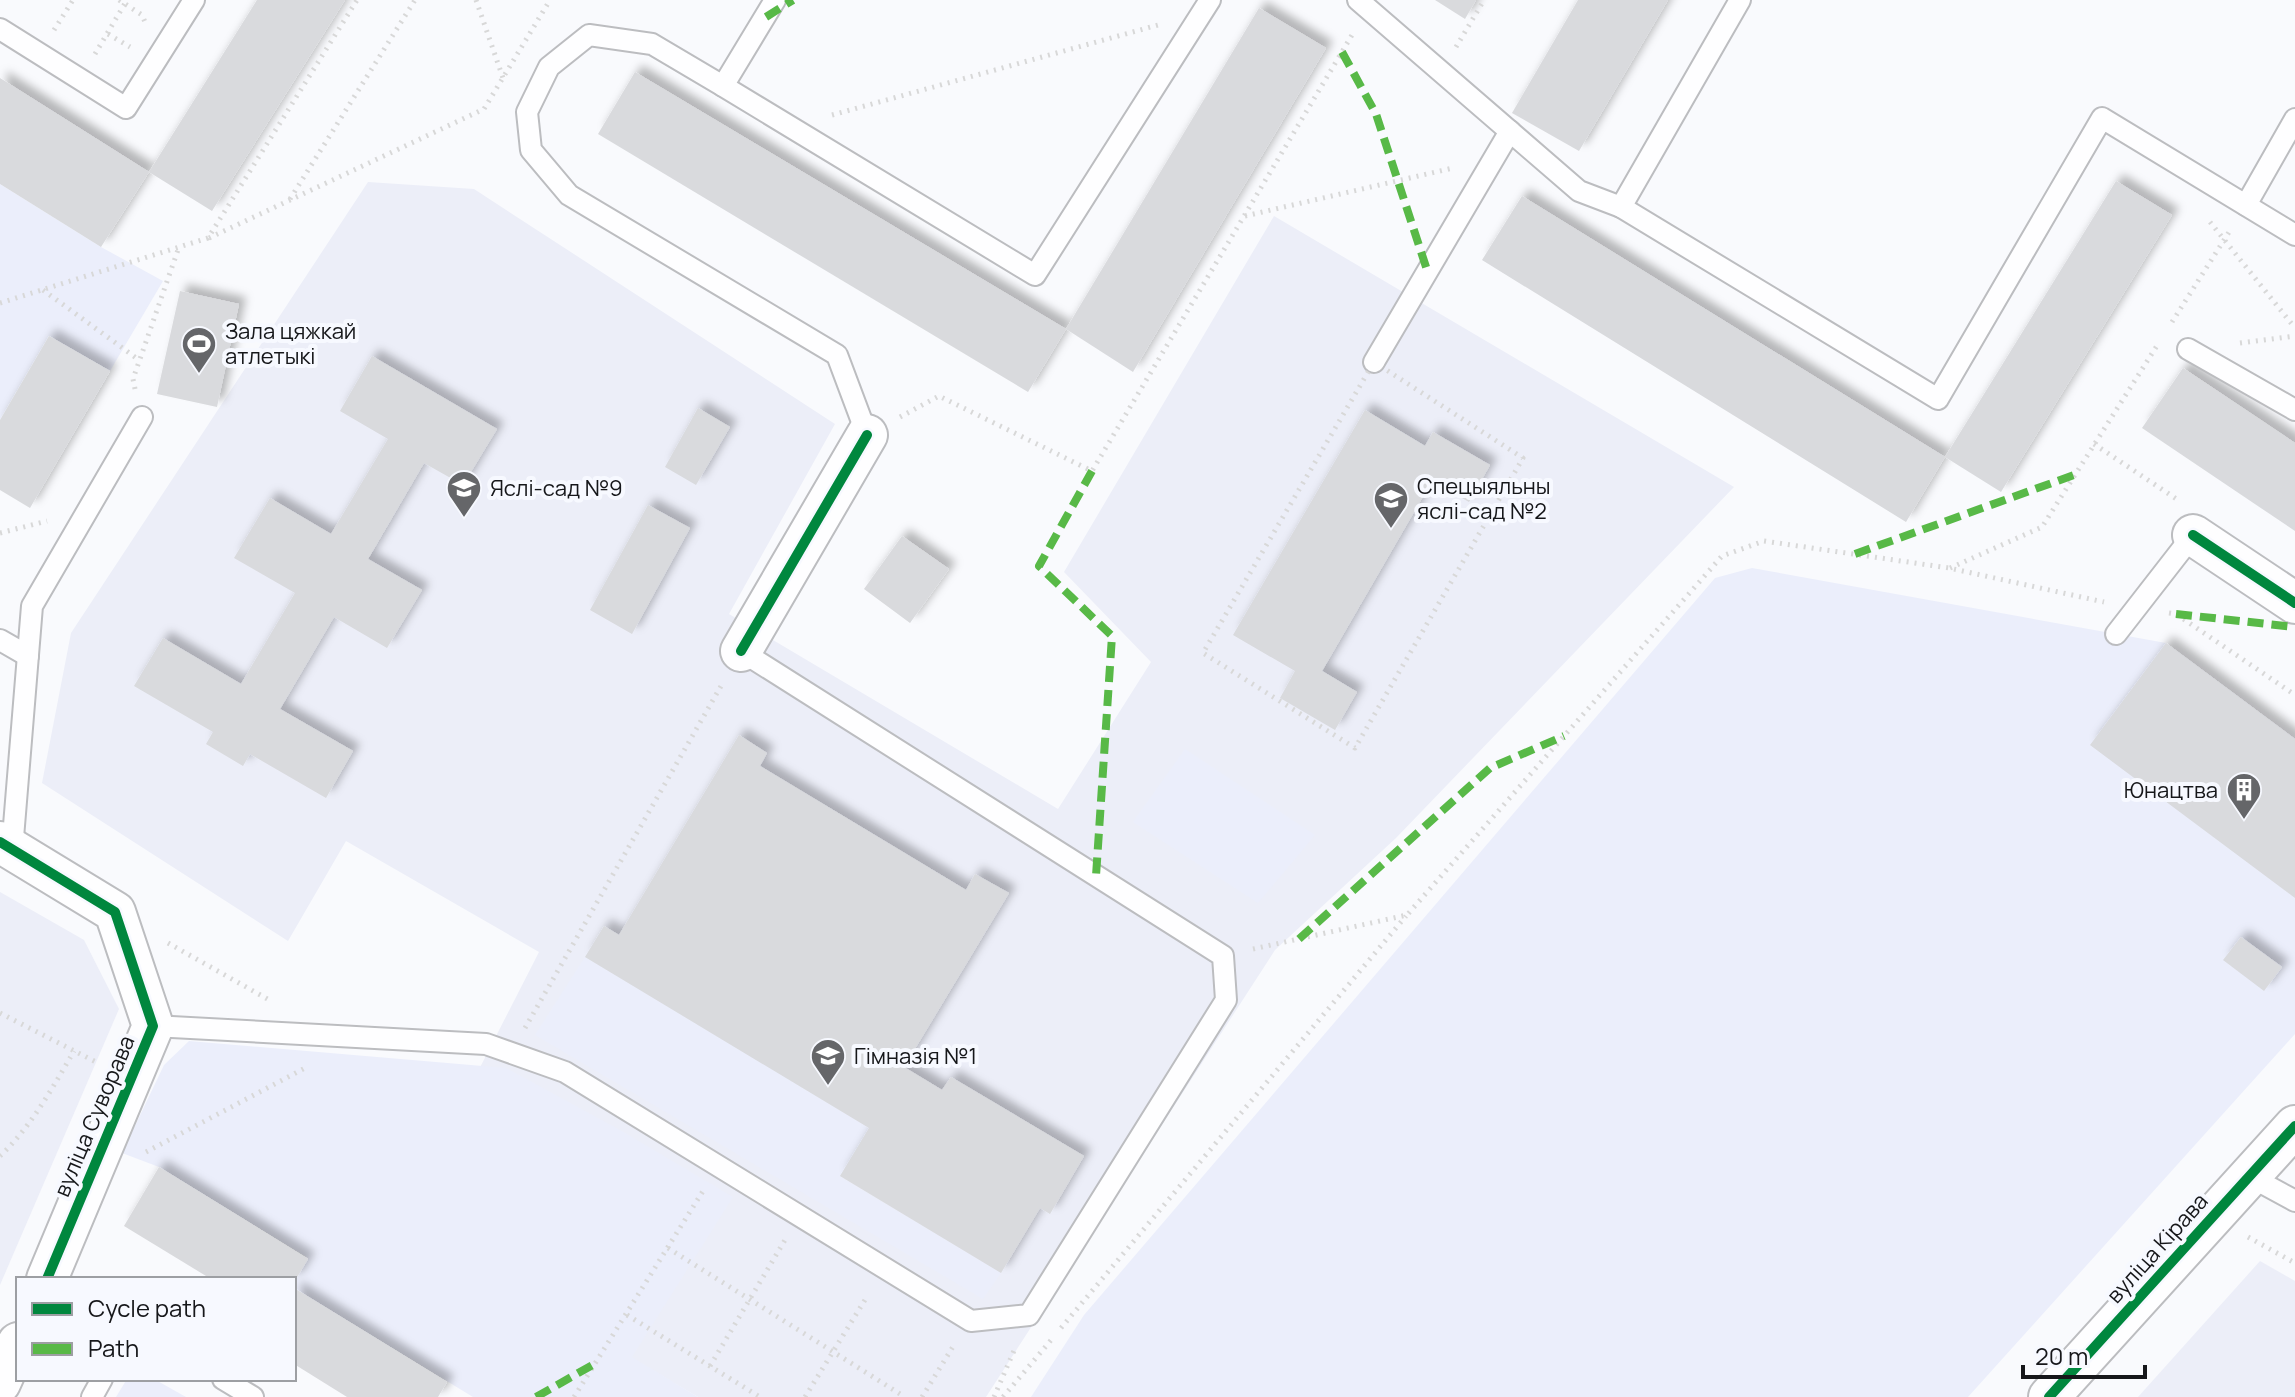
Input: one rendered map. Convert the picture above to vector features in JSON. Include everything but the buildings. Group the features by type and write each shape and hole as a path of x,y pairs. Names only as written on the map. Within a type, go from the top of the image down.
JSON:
{"street":[{"path":"741,651 867,435"},
{"path":"2193,535 2295,603"},
{"path":"6,846 115,912"},
{"name":"вуліца Суворава","path":"51,1277 153,1026 115,912"},
{"name":"вуліца Кірава","path":"2049,1397 2295,1126"},
{"path":"0,1383 16,1347"}],"lane":[{"path":"0,29 126,108 194,0"},
{"path":"723,86 775,0"},
{"path":"1621,207 1740,0"},
{"path":"1363,4 1579,191 1621,207 1938,399 2102,118 2295,235"},
{"path":"867,435 837,355 569,195 531,150 527,112 549,67 589,35 652,44 1035,275 1206,7"},
{"path":"2246,205 2295,119"},
{"path":"1374,362 1510,131"},
{"path":"2188,349 2295,410"},
{"path":"6,846 32,606 142,417"},
{"path":"2116,634 2193,535"},
{"path":"0,640 28,656"},
{"path":"153,1026 486,1044 565,1072 971,1321 1029,1315 1226,1000 1223,956 741,651"},
{"path":"2249,1176 2295,1201"},
{"path":"226,1381 253,1397"}],"path":[{"path":"208,238 357,0"},
{"path":"290,200 415,0"},
{"path":"476,0 503,78 527,112"},
{"path":"0,303 208,238 484,109 549,0"},
{"path":"1441,72 1484,0"},
{"path":"91,62 124,1 142,15 149,31"},
{"path":"867,435 939,396 1092,471 1244,216 1363,4"},
{"path":"790,126 1206,7"},
{"path":"1244,216 1493,159"},
{"path":"1949,568 2042,527 2246,205"},
{"path":"2206,217 2295,328"},
{"path":"142,417 133,379 180,246"},
{"path":"43,290 139,360"},
{"path":"1374,362 1523,458 1355,748 1203,653 1374,362"},
{"path":"1003,1397 1407,915 1722,556 1764,541 1949,568 2176,614 2295,695"},
{"path":"510,1053 741,651"},
{"path":"115,912 278,1005"},
{"path":"1223,956 1407,915"},
{"path":"0,1013 131,1079"},
{"path":"0,1156 11,1146 51,1091 74,1051"},
{"path":"143,1153 308,1067"},
{"path":"574,1397 704,1189"},
{"path":"2247,1236 2295,1263"},
{"path":"710,1366 786,1238 798,1246"},
{"path":"668,1248 905,1397"},
{"path":"805,1397 871,1290"},
{"path":"627,1315 760,1397"},
{"path":"994,1397 1029,1315"},
{"path":"922,1397 956,1342 943,1335"}],"shaded area":[{"path":"368,182 474,189 835,424 729,614 1058,809 1151,662 1064,572 1274,216 1734,487 1396,838 1275,950 986,1397 698,1397 401,1222 539,952 346,841 288,941 42,783 71,633"},
{"path":"0,184 101,247 163,281 110,371 49,336 0,420"},
{"path":"1752,568 2166,643 2295,739 2295,1034 1968,1397 1031,1397 1084,1315 1715,578"},
{"path":"1185,749 1315,835 1258,903 1133,822"},
{"path":"0,892 84,940 119,1009 0,1285"},
{"path":"585,957 869,1128 840,1177 1001,1273 983,1299 535,1035"},
{"path":"189,1041 506,1068 620,1130 733,1197 632,1357 698,1397 473,1397 296,1289 296,1279 308,1258 159,1167 122,1153 164,1065"},
{"path":"2260,1261 2295,1281 2295,1397 2138,1397"},
{"path":"126,1381 158,1381 186,1397 116,1397"}],"marked path":[{"path":"766,17 793,0"},
{"path":"1342,52 1376,114 1427,270"},
{"path":"1092,471 1039,566 1112,636 1096,876"},
{"path":"1855,554 2074,475"},
{"path":"2176,614 2295,627"},
{"path":"1299,939 1490,768 1564,736"},
{"path":"536,1397 596,1363"}],"cycle path":[{"path":"741,651 867,435"},
{"path":"2193,535 2295,603"},
{"path":"0,842 115,912 153,1026 48,1277"},
{"path":"2049,1397 2295,1126"}],"place":[{"name":"Зала цяжкай атлетыкі","path":"199,375"},
{"name":"Яслі-сад №9","path":"464,519"},
{"name":"Спецыяльны яслі-сад №2","path":"1391,530"},
{"name":"Юнацтва","path":"2244,821"},
{"name":"Гімназія №1","path":"828,1087"}]}
